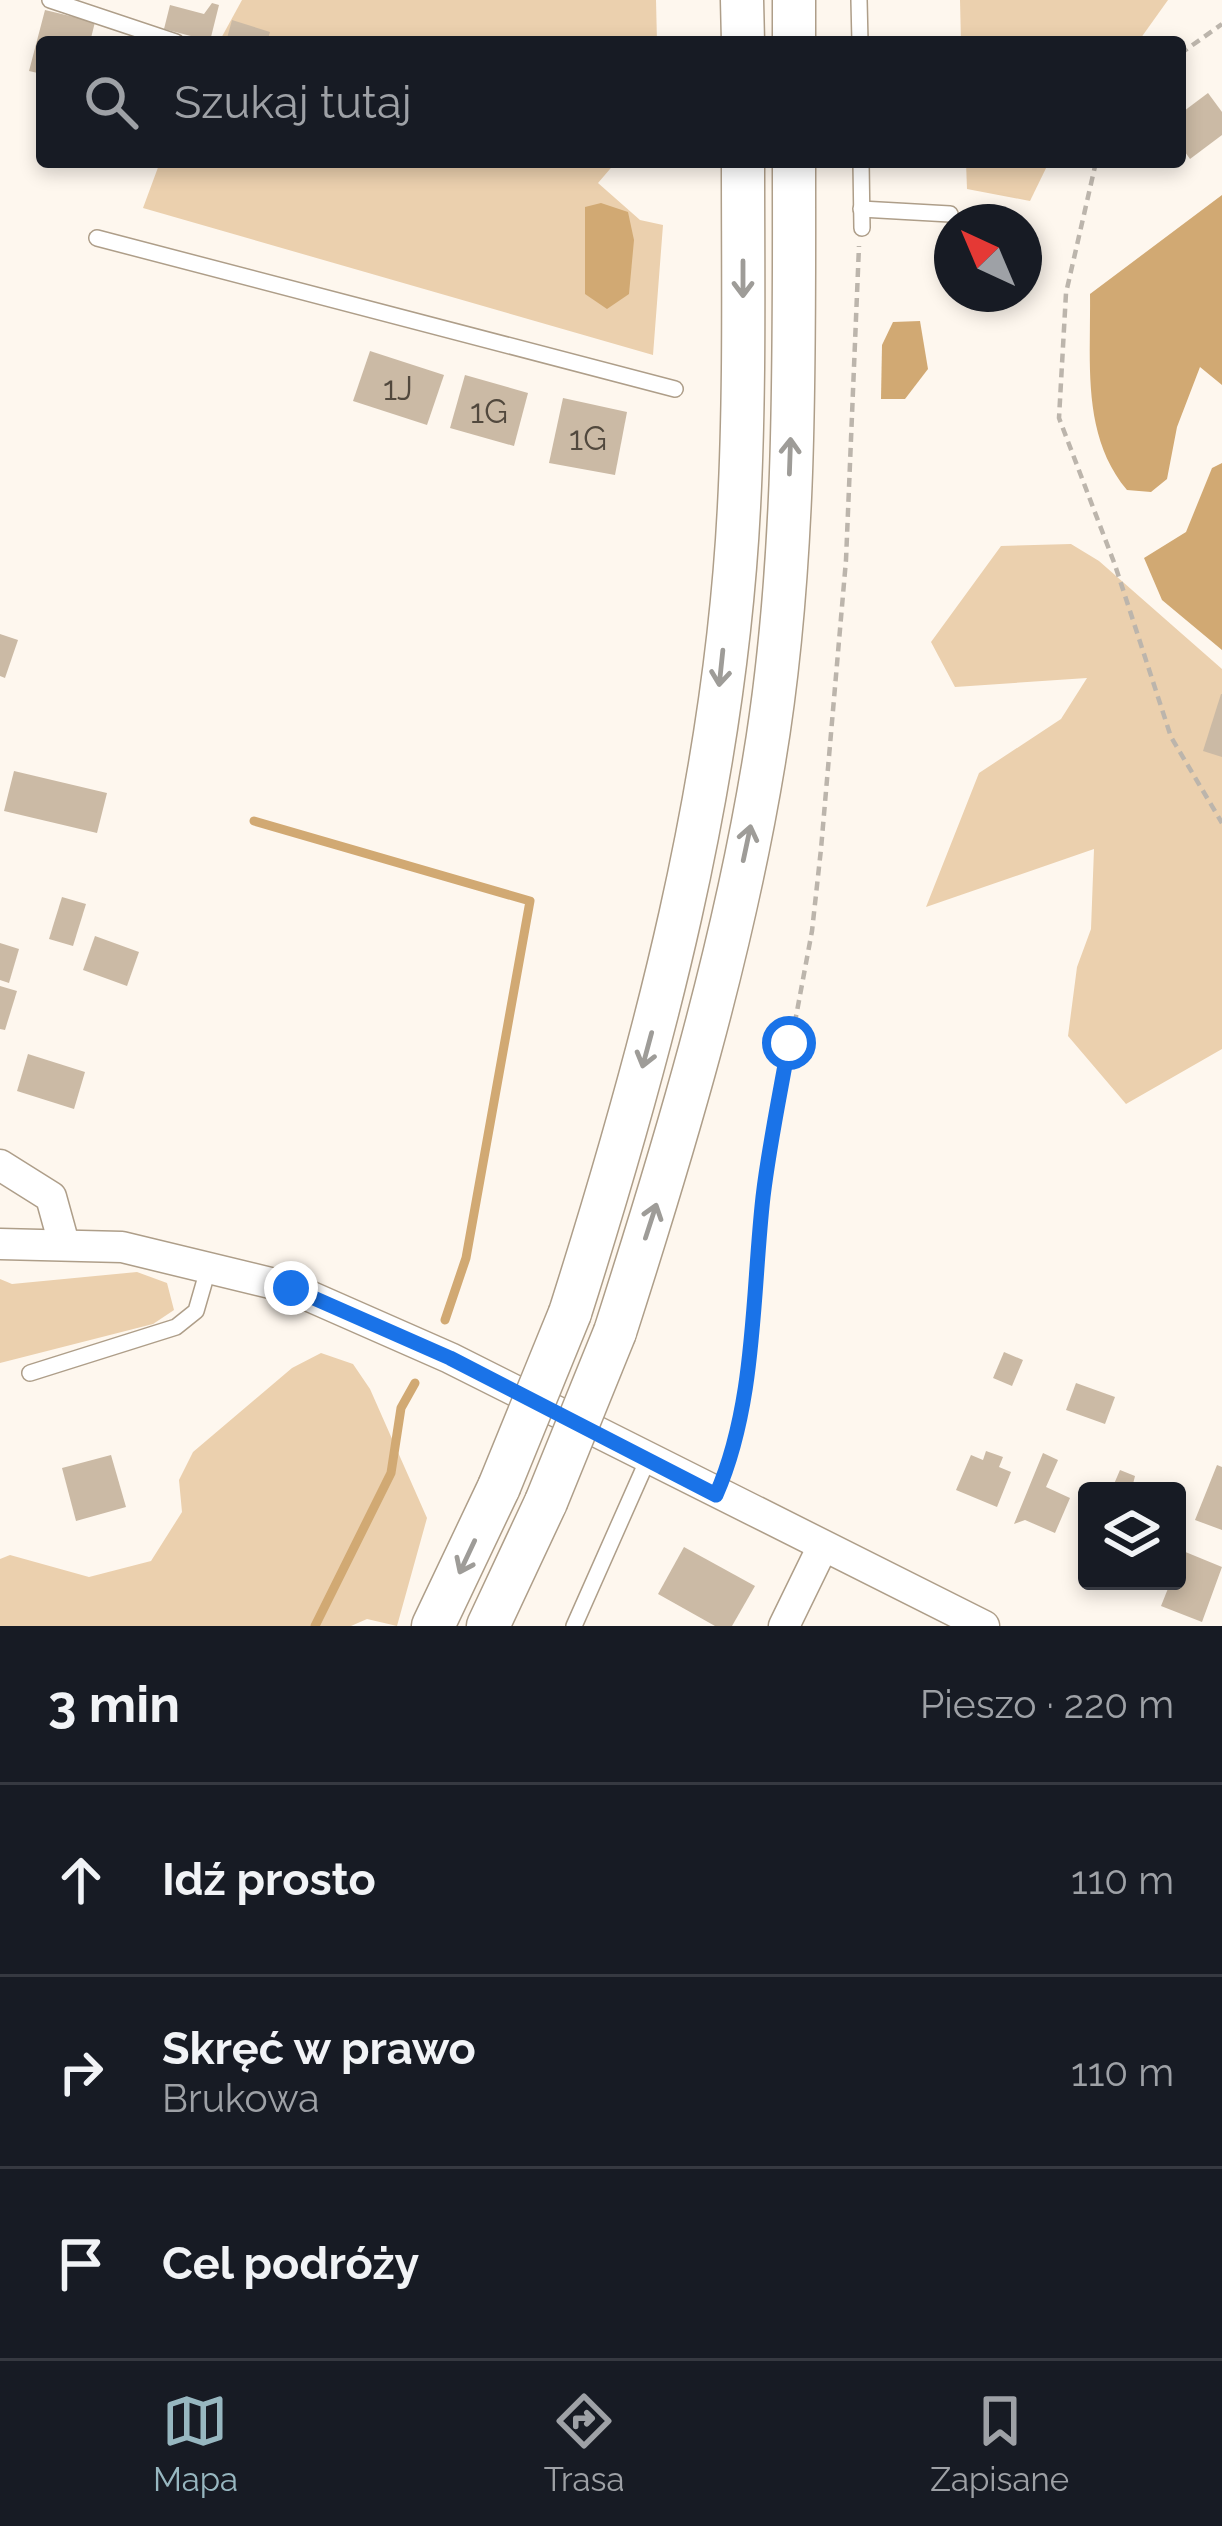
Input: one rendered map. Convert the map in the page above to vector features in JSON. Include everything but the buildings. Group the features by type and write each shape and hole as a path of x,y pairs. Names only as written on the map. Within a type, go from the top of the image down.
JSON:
{"main road":[{"path":"742,0 742,36"},
{"path":"794,0 794,36"},
{"path":"434,1626 499,1487 570,1313 613,1179 670,965 712,748 739,510 743,168"},
{"path":"488,1626 546,1502 615,1332 662,1186 723,959 764,758 788,522 794,168"}],"street":[{"path":"0,1165 51,1196 64,1244"},
{"path":"0,1244 122,1247 291,1288 984,1626"},
{"path":"784,1626 822,1547"}],"lane":[{"path":"50,0 158,36"},
{"path":"860,0 860,36"},
{"path":"861,168 862,228"},
{"path":"861,209 934,213"},
{"path":"97,238 675,389"},
{"path":"30,1373 176,1327 196,1312 209,1266"},
{"path":"574,1626 647,1460"}],"path":[{"path":"1186,50 1222,24"},
{"path":"1095,168 1066,293 1059,418 1115,565 1171,737 1222,824"},
{"path":"716,1495 734,1442 764,1193 812,931 846,560 862,228"}],"shaded area":[{"path":"242,0 656,0 657,36 222,36"},
{"path":"960,0 1168,0 1142,36 961,36"},
{"path":"158,168 611,168 598,183 640,220 663,225 653,355 143,208"},
{"path":"966,168 1046,168 1030,201 967,189"},
{"path":"1222,195 1222,385 1200,367 1177,427 1167,479 1151,492 1127,490 1112,469 1095,422 1090,294"},
{"path":"601,203 628,212 634,240 629,294 607,309 585,294 585,207"},
{"path":"920,321 928,369 905,399 881,399 882,345 893,322"},
{"path":"1222,463 1222,650 1162,600 1144,558 1186,532 1212,468"},
{"path":"1071,544 1099,561 1222,669 1222,1049 1126,1104 1068,1036 1077,967 1091,929 1094,849 926,907 979,773 1061,719 1087,678 955,687 931,642 1001,546"},
{"path":"137,1272 167,1283 174,1310 153,1324 0,1363 0,1279 12,1284"},
{"path":"321,1353 353,1364 370,1389 427,1518 397,1626 367,1619 351,1626 0,1626 0,1559 10,1555 89,1577 151,1561 182,1512 179,1480 193,1452 292,1368"}],"waterway":[{"path":"254,821 530,901 466,1258 445,1320"},
{"path":"315,1626 391,1473 401,1408 415,1383"}],"route":[{"path":"291,1288 450,1358 716,1495 734,1442 748,1356 764,1193 789,1043"}]}
